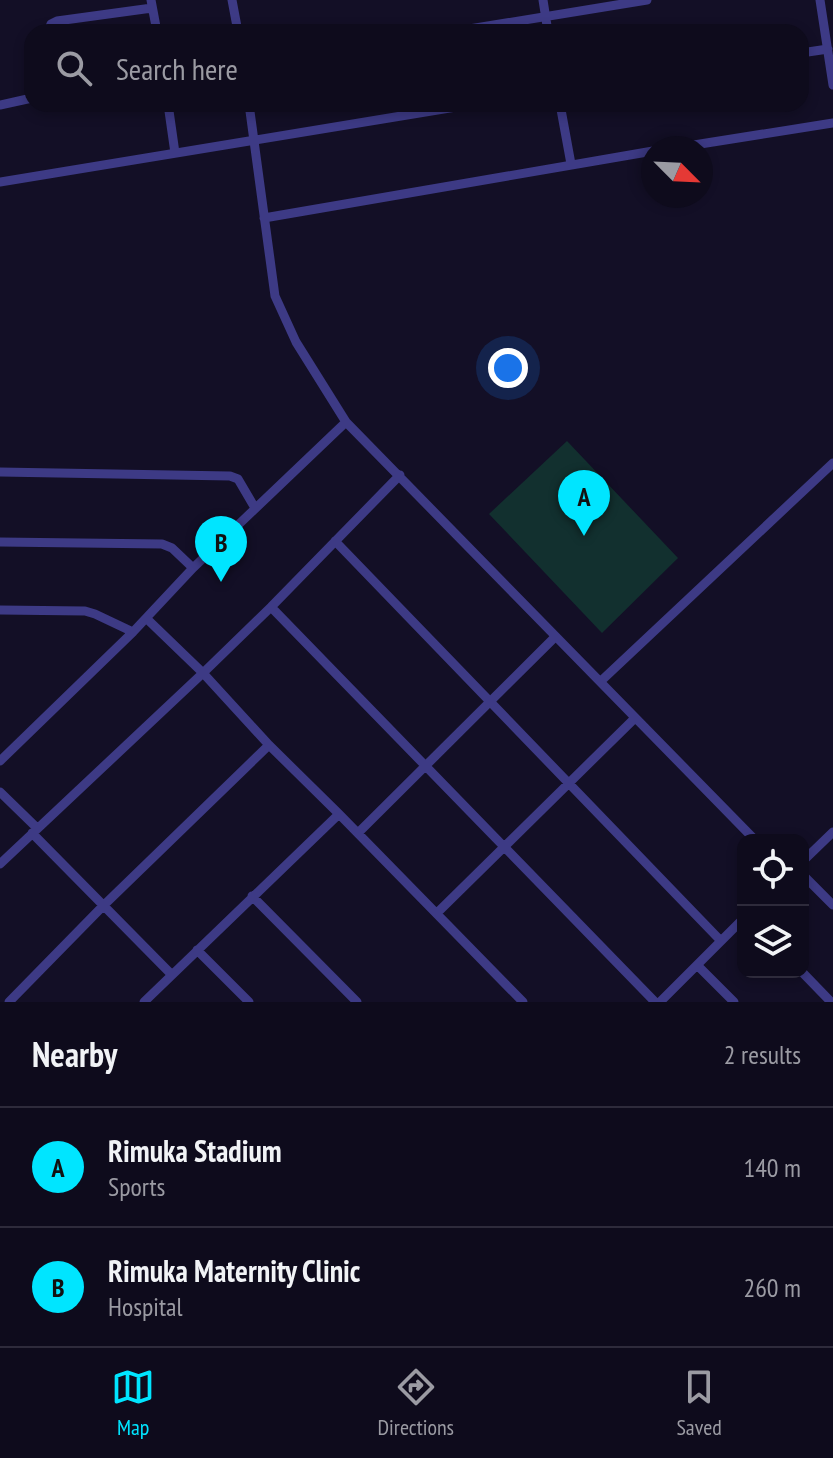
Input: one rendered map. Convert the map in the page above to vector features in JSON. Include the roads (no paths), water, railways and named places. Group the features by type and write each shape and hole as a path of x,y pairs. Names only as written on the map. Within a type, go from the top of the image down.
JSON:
{"street":[{"path":"232,0 236,24"},
{"path":"543,0 547,24"},
{"path":"498,24 647,0"},
{"path":"820,0 833,85"},
{"path":"51,24 152,4 156,24"},
{"path":"809,52 828,49"},
{"path":"0,101 24,99"},
{"path":"169,112 175,153"},
{"path":"250,112 279,309 346,422 749,834"},
{"path":"0,182 426,112"},
{"path":"561,112 571,164"},
{"path":"713,142 833,123"},
{"path":"264,218 641,153"},
{"path":"0,761 133,632 193,568 346,422"},
{"path":"601,681 833,463"},
{"path":"0,472 230,476 238,479 255,508"},
{"path":"824,472 833,482"},
{"path":"0,864 271,607 400,475"},
{"path":"335,541 721,941"},
{"path":"0,542 162,544 172,548 193,568"},
{"path":"271,607 658,1002 737,925"},
{"path":"0,610 85,611 133,632"},
{"path":"146,618 523,1002"},
{"path":"358,833 555,637"},
{"path":"437,913 635,718"},
{"path":"9,1002 269,745"},
{"path":"0,792 103,906 172,975"},
{"path":"144,1002 339,814"},
{"path":"809,855 833,832"},
{"path":"809,881 833,905"},
{"path":"252,896 357,1002"},
{"path":"197,950 249,1002"},
{"path":"697,965 734,1002"},
{"path":"808,978 831,1002"}],"place":[{"name":"Rimuka Stadium","path":"584,536"},
{"name":"Rimuka Maternity Clinic","path":"221,582"}]}
